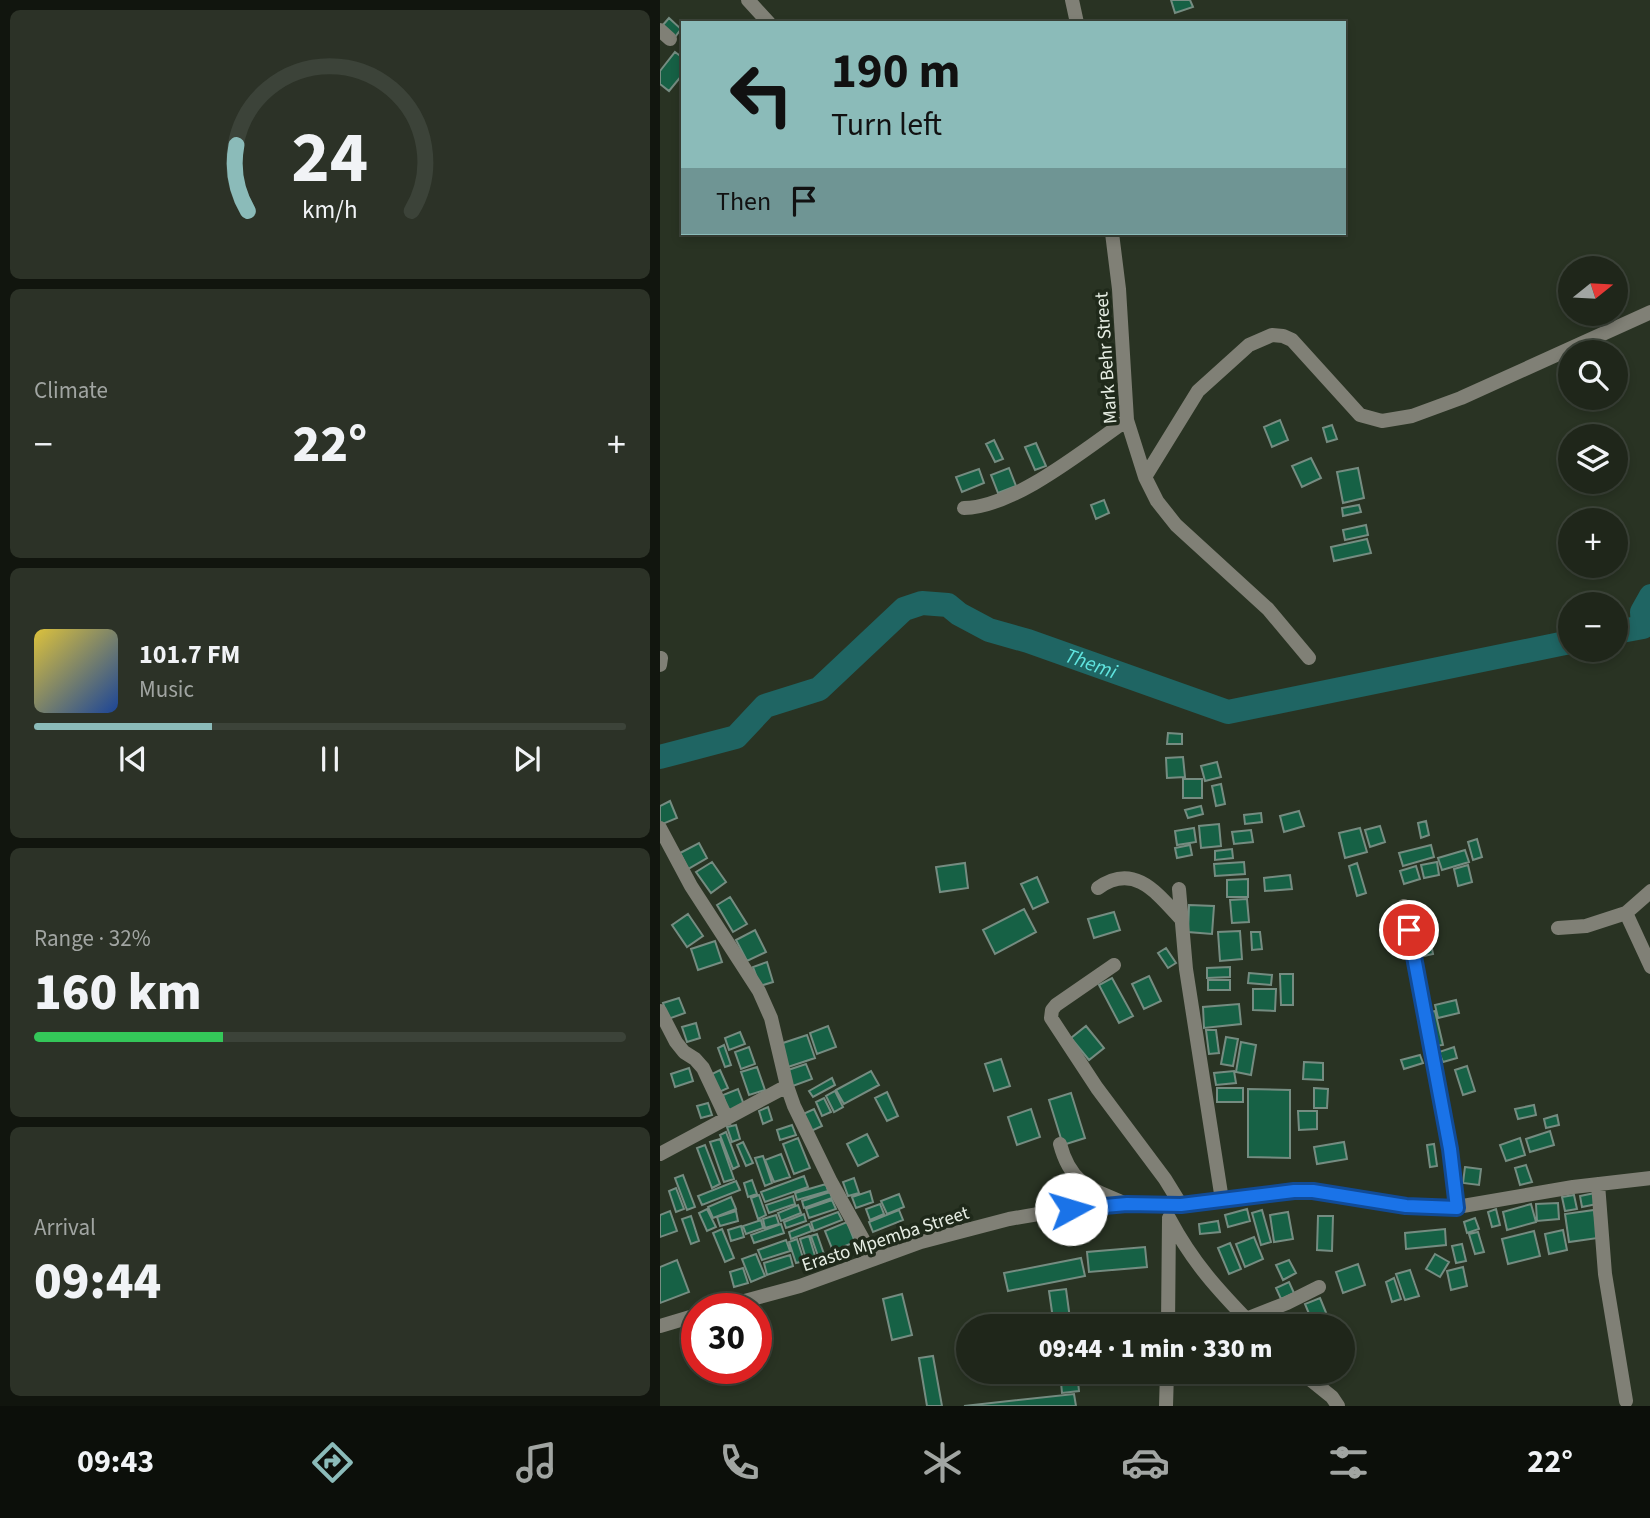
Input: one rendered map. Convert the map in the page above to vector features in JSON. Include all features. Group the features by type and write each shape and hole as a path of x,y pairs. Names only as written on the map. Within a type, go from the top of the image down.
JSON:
{"street":[{"path":"748,0 766,21"},
{"path":"1072,0 1077,21"},
{"name":"Mark Behr Street","path":"1112,235 1122,323 1127,420 1145,477 1158,501 1176,525 1268,609 1309,658"},
{"path":"1145,477 1198,391 1249,345 1272,335 1292,340 1360,415 1382,421 1411,416 1461,398 1650,312"},
{"path":"964,508 976,508 1021,491 1127,420"},
{"path":"660,665 661,658"},
{"path":"660,828 691,886 759,991 771,1018 787,1086 803,1126 874,1259"},
{"path":"1098,888 1110,880 1127,876 1155,891 1181,919"},
{"path":"1179,889 1189,992 1222,1200"},
{"path":"1558,928 1586,926 1626,913 1650,891"},
{"path":"1404,906 1450,1149 1457,1208"},
{"path":"1626,913 1650,967"},
{"path":"1114,965 1056,1005 1051,1018 1097,1088 1165,1179 1187,1251 1241,1314"},
{"path":"660,1011 676,1042 703,1069 727,1119"},
{"path":"660,1154 787,1086"},
{"path":"1060,1144 1065,1164 1073,1175 1088,1188 1127,1204"},
{"name":"Erasto Mpemba Street","path":"772,1294 921,1242 1009,1219 1060,1210 1127,1204 1173,1209 1273,1192 1313,1191 1406,1206 1457,1208 1650,1178"},
{"path":"1598,1184 1604,1274 1626,1401"},
{"path":"1169,1314 1173,1209"},
{"path":"1267,1314 1319,1287"},
{"path":"660,1326 681,1320"},
{"path":"1166,1406 1167,1384"},
{"path":"1316,1384 1332,1397 1338,1406"}],"building":[{"path":"1171,0 1190,0 1193,7 1175,13"},
{"path":"669,18 681,29 675,37 662,26"},
{"path":"675,52 681,56 681,76 669,91 660,84 660,71"},
{"path":"1280,420 1288,440 1272,447 1264,427"},
{"path":"1332,425 1337,439 1327,442 1323,428"},
{"path":"994,440 1003,459 995,462 986,444"},
{"path":"1036,443 1046,466 1035,470 1025,447"},
{"path":"1311,458 1321,478 1302,487 1292,466"},
{"path":"1009,468 1016,486 998,493 991,475"},
{"path":"1358,468 1364,498 1343,503 1337,472"},
{"path":"979,469 984,483 962,492 956,477"},
{"path":"1104,500 1109,513 1096,519 1091,505"},
{"path":"1359,505 1361,512 1343,516 1342,508"},
{"path":"1366,525 1368,535 1345,540 1343,530"},
{"path":"1367,539 1371,553 1334,561 1331,547"},
{"path":"1168,733 1182,734 1182,744 1167,744"},
{"path":"1183,757 1185,777 1167,778 1166,758"},
{"path":"1217,762 1221,777 1205,781 1201,766"},
{"path":"1183,779 1202,779 1202,798 1183,798"},
{"path":"1221,784 1225,804 1216,806 1212,786"},
{"path":"670,801 677,818 660,825 660,806"},
{"path":"1201,806 1203,814 1188,818 1185,810"},
{"path":"1299,811 1304,826 1284,832 1280,816"},
{"path":"1261,813 1262,822 1245,824 1244,815"},
{"path":"1426,821 1429,835 1421,838 1418,823"},
{"path":"1219,824 1221,846 1201,848 1199,826"},
{"path":"1380,826 1385,842 1370,847 1365,830"},
{"path":"1194,828 1196,842 1177,845 1175,831"},
{"path":"1360,828 1367,852 1345,858 1339,833"},
{"path":"1251,830 1253,842 1234,844 1232,832"},
{"path":"1477,839 1482,857 1473,860 1468,842"},
{"path":"699,843 707,858 688,869 680,853"},
{"path":"1190,845 1192,855 1177,858 1175,848"},
{"path":"1431,845 1434,857 1403,866 1399,853"},
{"path":"1232,849 1233,858 1215,860 1215,851"},
{"path":"1465,850 1469,862 1442,870 1438,858"},
{"path":"712,862 726,882 711,893 696,872"},
{"path":"1244,862 1245,874 1215,876 1214,864"},
{"path":"1437,862 1439,875 1424,878 1421,865"},
{"path":"965,863 968,888 940,892 936,867"},
{"path":"1357,863 1366,893 1357,896 1349,866"},
{"path":"1468,865 1472,882 1458,886 1454,869"},
{"path":"1416,866 1420,879 1404,884 1400,871"},
{"path":"1290,875 1292,889 1265,891 1264,878"},
{"path":"1037,877 1048,902 1033,909 1021,884"},
{"path":"1248,879 1248,897 1227,897 1227,880"},
{"path":"730,897 747,924 733,932 717,905"},
{"path":"1247,899 1249,922 1232,923 1230,900"},
{"path":"1189,905 1214,906 1212,934 1188,932"},
{"path":"1024,909 1036,932 995,954 983,930"},
{"path":"1114,912 1120,930 1094,938 1088,919"},
{"path":"688,914 703,936 687,947 672,925"},
{"path":"755,930 766,952 747,961 736,940"},
{"path":"1240,931 1242,959 1220,961 1218,932"},
{"path":"1251,932 1260,932 1262,949 1252,950"},
{"path":"715,941 722,962 698,970 691,949"},
{"path":"1431,944 1433,954 1419,957 1416,947"},
{"path":"1166,948 1176,963 1168,968 1158,953"},
{"path":"767,962 773,982 760,986 753,967"},
{"path":"1230,967 1230,977 1207,978 1207,968"},
{"path":"1249,973 1272,975 1271,985 1248,983"},
{"path":"1280,974 1293,974 1293,1005 1281,1005"},
{"path":"1149,976 1161,1001 1144,1009 1132,984"},
{"path":"1112,978 1133,1016 1119,1023 1099,985"},
{"path":"1208,980 1230,980 1230,990 1208,990"},
{"path":"1253,989 1276,989 1275,1011 1253,1010"},
{"path":"679,998 685,1013 668,1019 663,1003"},
{"path":"1456,1000 1459,1013 1438,1018 1435,1005"},
{"path":"1239,1004 1241,1024 1204,1028 1203,1007"},
{"path":"1435,1011 1443,1045 1435,1046 1427,1013"},
{"path":"696,1023 700,1038 687,1042 682,1027"},
{"path":"828,1026 836,1047 817,1054 810,1033"},
{"path":"1086,1026 1104,1048 1089,1060 1071,1038"},
{"path":"1206,1030 1216,1030 1219,1053 1209,1054"},
{"path":"740,1032 745,1044 729,1050 725,1038"},
{"path":"807,1035 815,1058 788,1067 780,1044"},
{"path":"1226,1037 1238,1039 1233,1066 1221,1064"},
{"path":"1241,1042 1256,1045 1251,1075 1236,1072"},
{"path":"724,1045 731,1065 725,1067 718,1048"},
{"path":"749,1047 755,1064 741,1069 735,1052"},
{"path":"1454,1047 1457,1058 1443,1062 1439,1052"},
{"path":"1420,1055 1423,1063 1404,1069 1401,1060"},
{"path":"1001,1059 1010,1086 994,1091 985,1064"},
{"path":"1304,1062 1323,1063 1323,1080 1303,1079"},
{"path":"806,1064 812,1079 790,1087 785,1071"},
{"path":"1467,1066 1475,1091 1463,1095 1455,1070"},
{"path":"757,1067 765,1090 749,1095 741,1072"},
{"path":"689,1068 693,1081 675,1087 671,1074"},
{"path":"720,1070 728,1088 717,1093 710,1075"},
{"path":"871,1071 879,1085 844,1104 836,1090"},
{"path":"1234,1071 1236,1083 1216,1085 1214,1073"},
{"path":"832,1078 835,1085 813,1097 809,1091"},
{"path":"1217,1088 1243,1088 1243,1102 1217,1102"},
{"path":"1314,1088 1328,1089 1327,1108 1314,1108"},
{"path":"738,1089 744,1105 728,1111 723,1095"},
{"path":"1248,1089 1290,1090 1290,1158 1248,1157"},
{"path":"835,1091 843,1107 834,1112 826,1096"},
{"path":"887,1092 898,1116 887,1121 875,1098"},
{"path":"1071,1093 1085,1138 1063,1145 1049,1100"},
{"path":"824,1098 831,1112 822,1116 816,1102"},
{"path":"708,1103 712,1115 701,1118 697,1106"},
{"path":"1534,1105 1536,1115 1518,1119 1515,1109"},
{"path":"768,1107 772,1120 763,1124 759,1111"},
{"path":"814,1109 822,1126 809,1132 801,1115"},
{"path":"1031,1109 1040,1137 1017,1145 1008,1117"},
{"path":"1298,1111 1317,1111 1317,1129 1299,1130"},
{"path":"1557,1115 1559,1125 1546,1128 1544,1119"},
{"path":"736,1125 740,1139 732,1142 727,1127"},
{"path":"792,1125 796,1135 780,1140 777,1130"},
{"path":"1550,1131 1554,1145 1530,1152 1526,1139"},
{"path":"726,1132 739,1166 733,1169 720,1135"},
{"path":"867,1134 878,1156 858,1166 847,1144"},
{"path":"798,1138 810,1168 794,1174 783,1144"},
{"path":"1520,1138 1525,1155 1506,1161 1500,1145"},
{"path":"720,1139 734,1179 724,1182 710,1142"},
{"path":"743,1142 753,1163 746,1166 737,1145"},
{"path":"1344,1142 1347,1159 1317,1164 1314,1147"},
{"path":"1434,1144 1437,1166 1430,1167 1427,1145"},
{"path":"705,1145 720,1184 712,1188 697,1148"},
{"path":"781,1154 790,1177 774,1182 765,1160"},
{"path":"763,1156 772,1183 765,1186 755,1158"},
{"path":"1526,1165 1532,1182 1520,1185 1515,1168"},
{"path":"1465,1167 1481,1169 1479,1185 1463,1183"},
{"path":"683,1175 695,1207 687,1210 675,1178"},
{"path":"804,1176 808,1187 765,1202 761,1192"},
{"path":"854,1178 859,1193 848,1196 843,1182"},
{"path":"752,1180 757,1194 748,1197 744,1183"},
{"path":"736,1181 740,1190 702,1205 698,1196"},
{"path":"826,1184 828,1191 797,1200 795,1193"},
{"path":"676,1188 684,1209 676,1212 669,1191"},
{"path":"870,1191 873,1202 856,1208 852,1197"},
{"path":"830,1192 832,1198 804,1208 802,1201"},
{"path":"1595,1193 1597,1204 1582,1207 1580,1196"},
{"path":"899,1194 904,1207 887,1214 881,1201"},
{"path":"759,1195 766,1215 758,1219 751,1198"},
{"path":"1574,1195 1577,1209 1565,1211 1562,1197"},
{"path":"793,1196 795,1204 769,1213 766,1205"},
{"path":"731,1197 736,1209 713,1218 708,1207"},
{"path":"832,1200 836,1209 809,1218 806,1209"},
{"path":"1558,1203 1559,1219 1537,1221 1536,1204"},
{"path":"880,1204 884,1214 870,1220 866,1209"},
{"path":"1531,1204 1536,1222 1507,1230 1503,1212"},
{"path":"798,1205 801,1213 781,1221 778,1213"},
{"path":"707,1209 716,1227 707,1231 699,1213"},
{"path":"1247,1209 1250,1221 1228,1227 1225,1215"},
{"path":"1496,1209 1500,1225 1492,1227 1488,1212"},
{"path":"899,1210 903,1220 873,1232 869,1222"},
{"path":"1262,1210 1271,1242 1261,1245 1252,1213"},
{"path":"1594,1210 1598,1238 1569,1242 1565,1214"},
{"path":"670,1211 677,1231 660,1237 660,1215"},
{"path":"736,1211 738,1221 720,1226 717,1217"},
{"path":"838,1212 842,1220 814,1231 811,1222"},
{"path":"1288,1212 1293,1239 1274,1242 1270,1215"},
{"path":"804,1214 806,1221 786,1228 784,1222"},
{"path":"776,1215 779,1224 765,1228 763,1219"},
{"path":"691,1216 699,1241 691,1244 682,1219"},
{"path":"1318,1216 1333,1216 1332,1251 1317,1250"},
{"path":"1475,1218 1479,1229 1467,1233 1464,1222"},
{"path":"761,1220 763,1228 746,1234 743,1226"},
{"path":"1218,1221 1220,1232 1200,1234 1199,1224"},
{"path":"847,1222 855,1242 833,1251 825,1231"},
{"path":"781,1224 784,1233 754,1243 751,1235"},
{"path":"809,1224 812,1231 791,1239 789,1232"},
{"path":"741,1226 744,1237 731,1241 728,1230"},
{"path":"722,1229 734,1258 725,1262 713,1233"},
{"path":"1445,1229 1446,1245 1406,1249 1405,1233"},
{"path":"1563,1230 1567,1250 1549,1254 1545,1234"},
{"path":"1534,1231 1540,1256 1508,1264 1502,1239"},
{"path":"1478,1232 1484,1252 1475,1254 1469,1234"},
{"path":"817,1234 825,1257 819,1259 811,1236"},
{"path":"809,1236 816,1259 807,1262 800,1239"},
{"path":"1254,1237 1263,1259 1245,1267 1236,1244"},
{"path":"797,1239 804,1261 796,1263 789,1242"},
{"path":"786,1240 790,1251 762,1260 758,1250"},
{"path":"1230,1243 1241,1269 1229,1274 1218,1248"},
{"path":"1462,1244 1466,1261 1456,1263 1452,1246"},
{"path":"1145,1247 1147,1267 1089,1272 1087,1252"},
{"path":"756,1254 765,1276 751,1282 742,1259"},
{"path":"1435,1254 1449,1262 1440,1277 1426,1269"},
{"path":"790,1255 793,1266 767,1275 764,1263"},
{"path":"1081,1258 1085,1276 1008,1291 1004,1273"},
{"path":"677,1260 689,1292 660,1303 660,1267"},
{"path":"1289,1260 1296,1273 1283,1280 1276,1265"},
{"path":"1358,1264 1365,1285 1343,1293 1336,1272"},
{"path":"1463,1267 1467,1286 1451,1290 1447,1271"},
{"path":"743,1268 748,1283 734,1287 730,1272"},
{"path":"1410,1270 1419,1296 1405,1300 1396,1274"},
{"path":"1394,1278 1401,1299 1392,1302 1386,1282"},
{"path":"1289,1282 1294,1293 1281,1299 1276,1288"},
{"path":"1066,1289 1069,1314 1052,1314 1049,1291"},
{"path":"902,1294 912,1335 892,1340 883,1299"},
{"path":"1320,1298 1327,1314 1309,1314 1305,1304"},
{"path":"933,1356 942,1406 927,1406 919,1358"},
{"path":"1061,1384 1078,1384 1079,1391 1062,1393"},
{"path":"1074,1394 1076,1406 964,1406"}],"waterway":[{"name":"Themi","path":"1628,630 1643,627 1642,612 1651,596"},
{"name":"Themi","path":"660,757 736,737 765,706 819,689 904,609 922,603 948,605 989,630 1028,641 1228,712 1558,644"}],"route":[{"path":"1071,1209 1127,1204 1181,1205 1294,1191 1313,1191 1406,1206 1457,1208 1450,1149 1409,930"}]}
